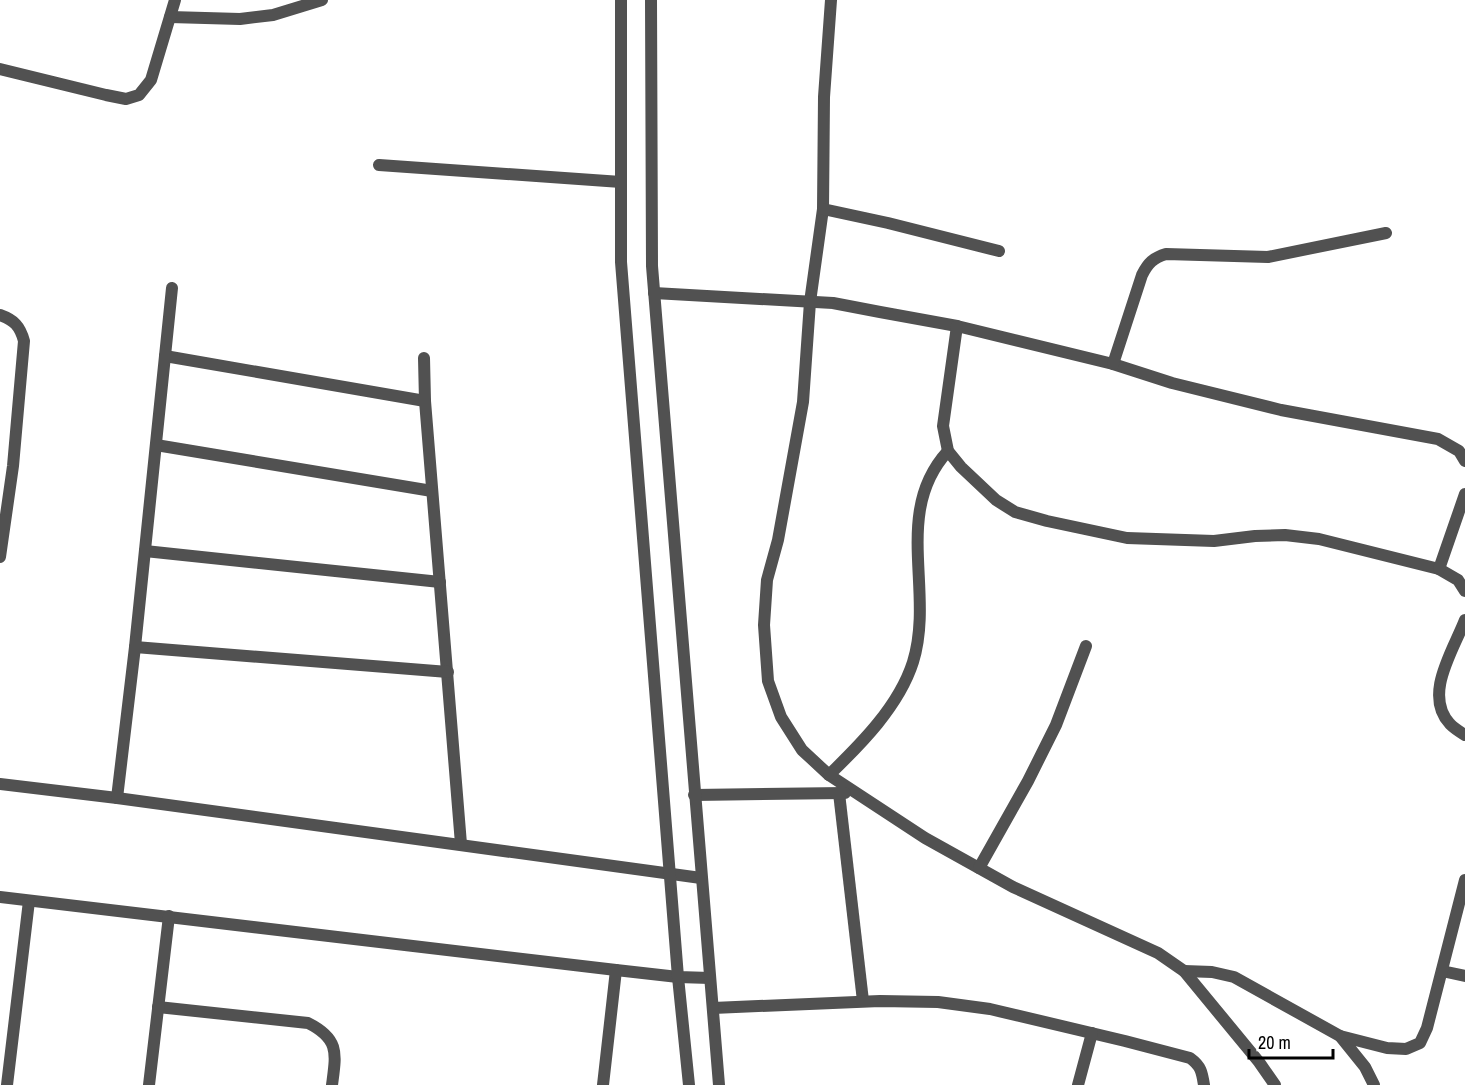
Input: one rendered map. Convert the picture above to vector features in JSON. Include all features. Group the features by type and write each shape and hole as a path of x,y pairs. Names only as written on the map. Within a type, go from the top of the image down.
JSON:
{"street":[{"path":"0,69 126,99 139,95 151,80 175,0"},
{"path":"170,17 240,19 273,15 322,0"},
{"path":"621,0 621,262 678,977 689,1085"},
{"path":"651,0 652,266 719,1085"},
{"path":"831,0 824,97 822,209 810,302 802,402 778,540 767,580 764,625 768,681 781,717 802,750 829,775 925,837 1013,887 1158,952 1185,971 1275,1085"},
{"path":"379,165 621,182"},
{"path":"822,209 999,251"},
{"path":"1113,364 1142,275 1154,258 1166,254 1268,257 1386,232"},
{"path":"117,798 172,288"},
{"path":"654,293 833,303 957,326 1113,364 1172,383 1281,410 1438,439 1459,450 1465,461"},
{"path":"0,315 13,320 21,330 24,341 6,465 0,557"},
{"path":"957,326 943,426 948,450 961,467 996,500 1015,512 1127,538 1214,542 1255,536 1319,539 1439,569 1458,580 1465,591"},
{"path":"165,356 425,401"},
{"path":"424,358 425,401 461,844"},
{"path":"156,445 432,491"},
{"path":"829,775 867,738 894,700 912,663 918,632 919,514 926,484 934,465 948,450"},
{"path":"1439,569 1465,494"},
{"path":"145,551 440,582"},
{"path":"1465,620 1438,687 1439,706 1450,724 1465,735"},
{"path":"979,868 1028,781 1056,725 1086,646"},
{"path":"135,647 448,672"},
{"path":"0,784 461,844 701,878"},
{"path":"694,795 855,792"},
{"path":"839,793 863,1001"},
{"path":"1185,971 1234,976 1340,1036 1387,1048 1406,1050 1420,1043 1427,1028 1465,880"},
{"path":"0,897 616,970 710,978"},
{"path":"7,1085 29,901"},
{"path":"149,1085 169,916"},
{"path":"603,1085 616,970"},
{"path":"1442,970 1465,976"},
{"path":"712,1008 863,1001 938,1002 980,1008 1190,1058 1198,1063 1202,1072 1203,1085"},
{"path":"158,1006 308,1023 320,1029 331,1039 336,1054 332,1085"},
{"path":"1078,1085 1092,1033"},
{"path":"1340,1036 1365,1067 1374,1085"}]}
